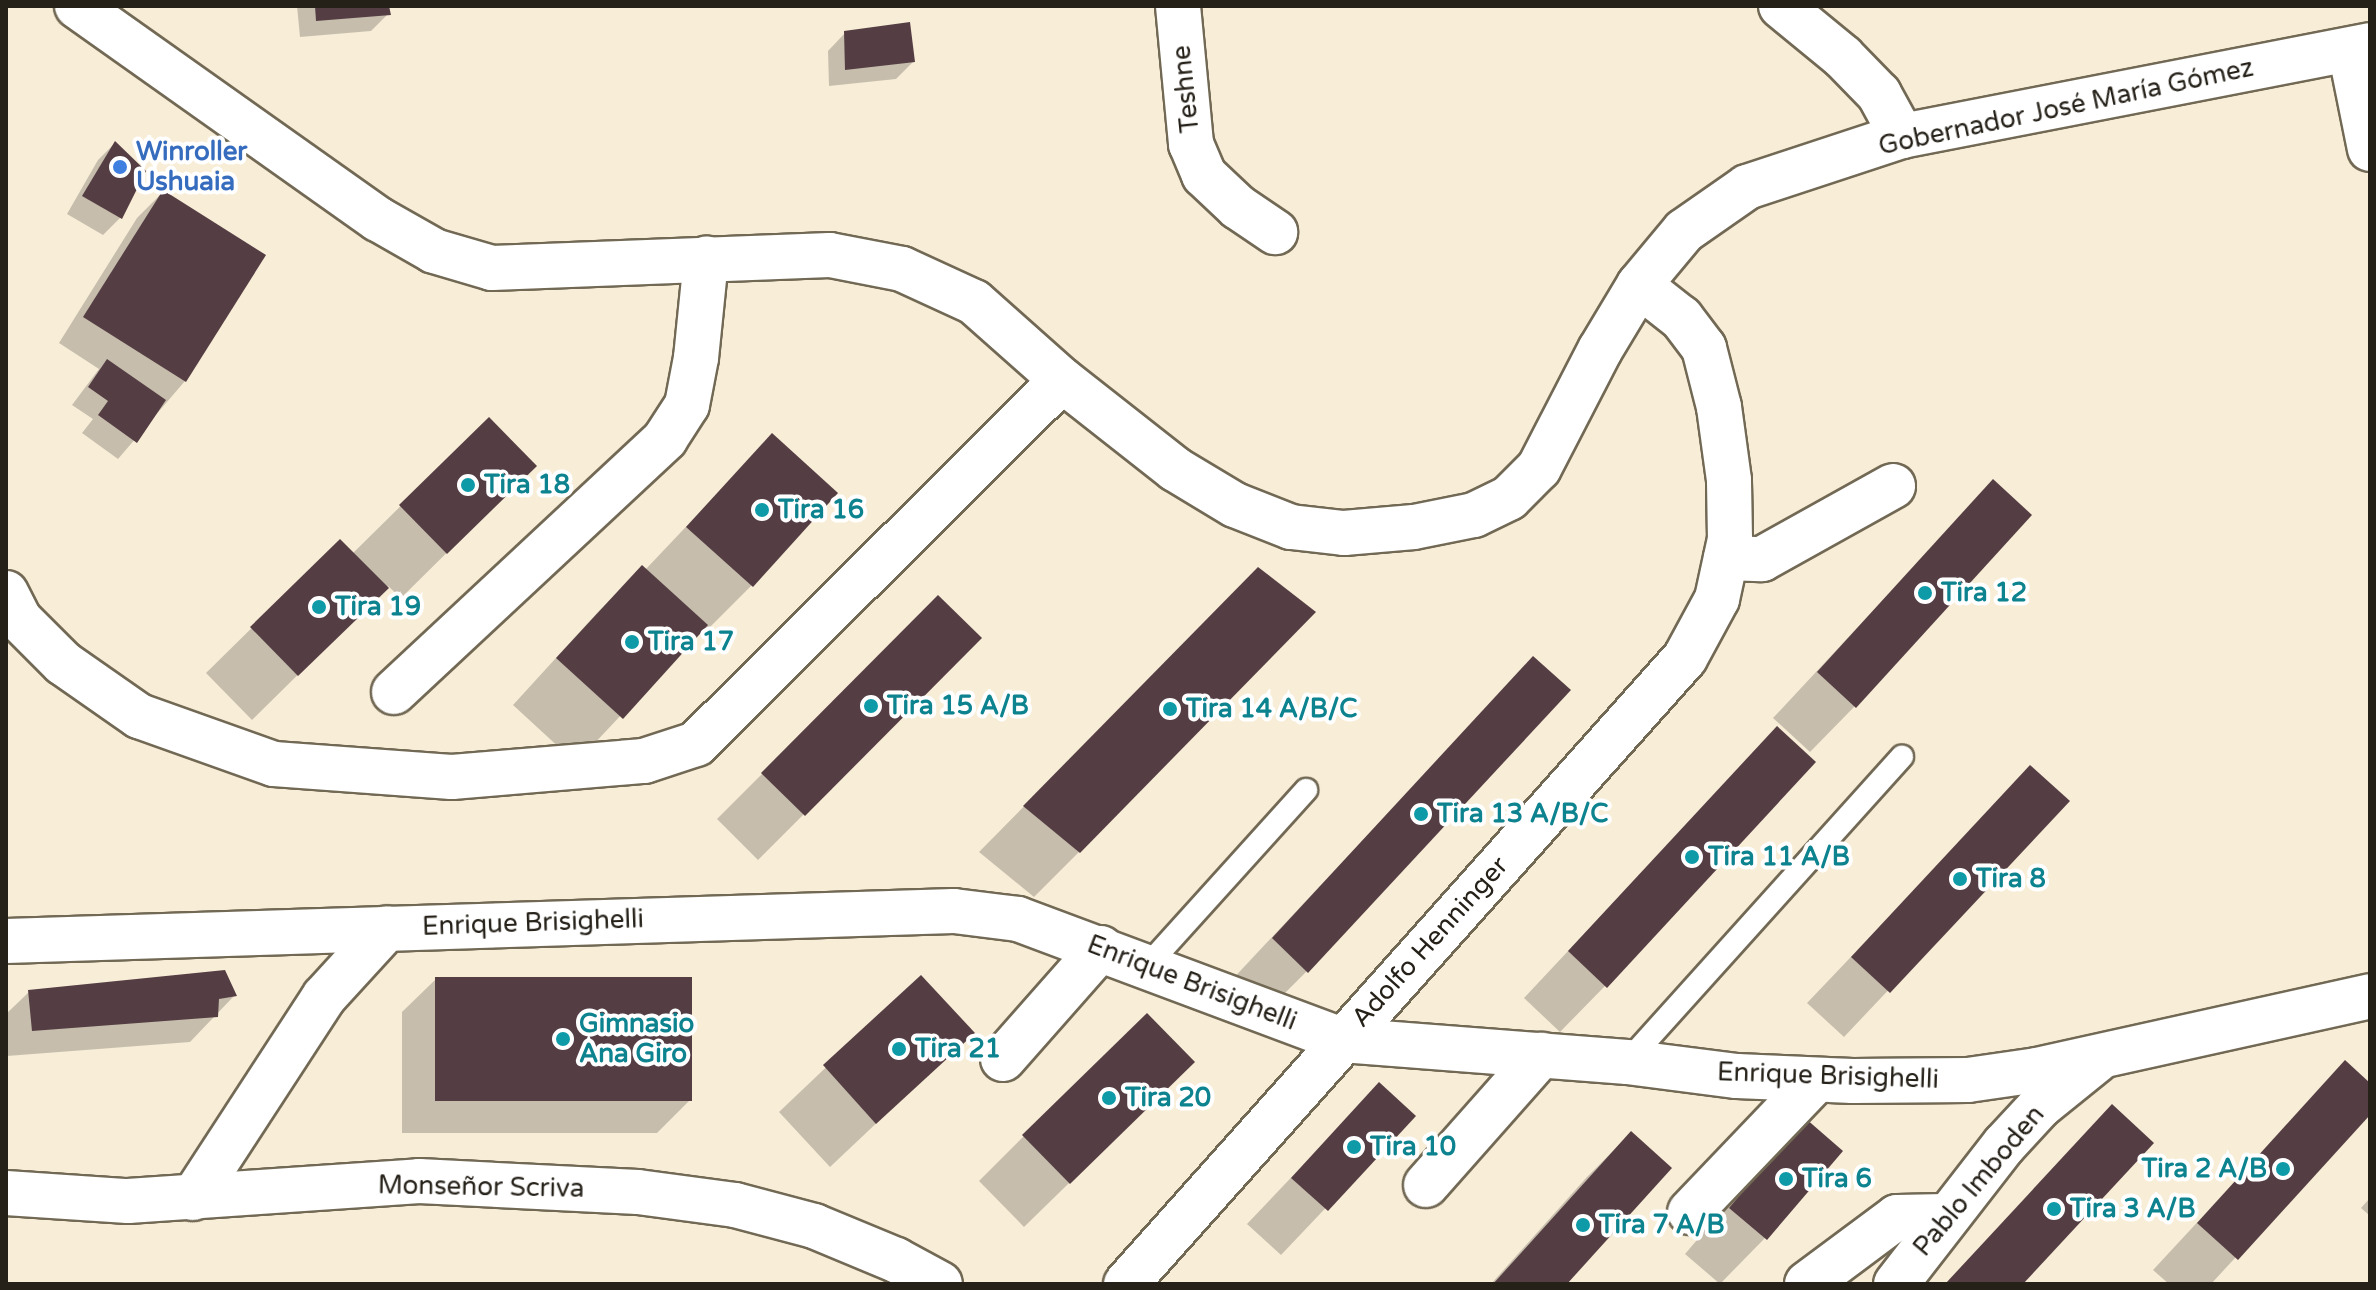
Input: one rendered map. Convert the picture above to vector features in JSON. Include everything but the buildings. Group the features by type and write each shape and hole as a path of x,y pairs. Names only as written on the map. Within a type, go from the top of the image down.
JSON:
{"street":[{"name":"Gobernador José María Gómez","path":"77,6 378,219 434,251 492,268 830,255 902,269 974,302 1062,380 1175,469 1235,505 1291,527 1344,533 1414,527 1474,515 1509,498 1539,468 1600,350 1639,285 1684,231 1747,187 1902,136 2360,47"},
{"name":"Teshne","path":"1178,6 1191,144 1204,175 1238,207 1275,232"},
{"path":"1781,6 1843,57 1879,94 1902,136"},
{"path":"2360,47 2370,149"},
{"path":"394,692 665,439 687,405 696,358 706,259"},
{"name":"Adolfo Henninger","path":"1126,1284 1685,658 1717,599 1730,539 1729,480 1719,407 1704,348 1681,318 1639,285"},
{"path":"6,593 20,620 63,663 139,716 274,764 452,777 644,761 696,744 1062,380"},
{"path":"1726,558 1762,559 1893,486"},
{"name":"Enrique Brisighelli","path":"6,941 954,911 1018,919 1342,1040 1627,1062 1737,1076 1816,1080 1968,1080 2037,1070 2370,996"},
{"path":"193,1198 324,997 387,928"},
{"path":"1003,1059 1101,948"},
{"name":"Pablo Imboden","path":"1896,1284 1946,1216 2040,1106 2105,1053"},
{"path":"1426,1185 1541,1055"},
{"path":"1690,1212 1816,1080"},
{"name":"Monseñor Scriva","path":"6,1193 128,1201 419,1181 638,1192 735,1205 814,1226 896,1260 940,1284"},
{"path":"1807,1284 1897,1217 1946,1216"}],"lane":[{"path":"1627,1062 1902,757"},
{"path":"1148,965 1306,790"}],"place":[{"name":"Winroller Ushuaia","path":"120,167"},
{"name":"Tira 18","path":"468,485"},
{"name":"Tira 16","path":"762,510"},
{"name":"Tira 12","path":"1925,593"},
{"name":"Tira 19","path":"319,607"},
{"name":"Tira 17","path":"632,642"},
{"name":"Tira 15 A/B","path":"871,706"},
{"name":"Tira 14 A/B/C","path":"1170,709"},
{"name":"Tira 13 A/B/C","path":"1421,814"},
{"name":"Tira 11 A/B","path":"1692,857"},
{"name":"Tira 8","path":"1960,879"},
{"name":"Gimnasio Ana Giro","path":"563,1039"},
{"name":"Tira 21","path":"899,1049"},
{"name":"Tira 20","path":"1109,1098"},
{"name":"Tira 10","path":"1354,1147"},
{"name":"Tira 2 A/B","path":"2283,1169"},
{"name":"Tira 6","path":"1786,1179"},
{"name":"Tira 3 A/B","path":"2054,1209"},
{"name":"Tira 7 A/B","path":"1583,1225"}]}
